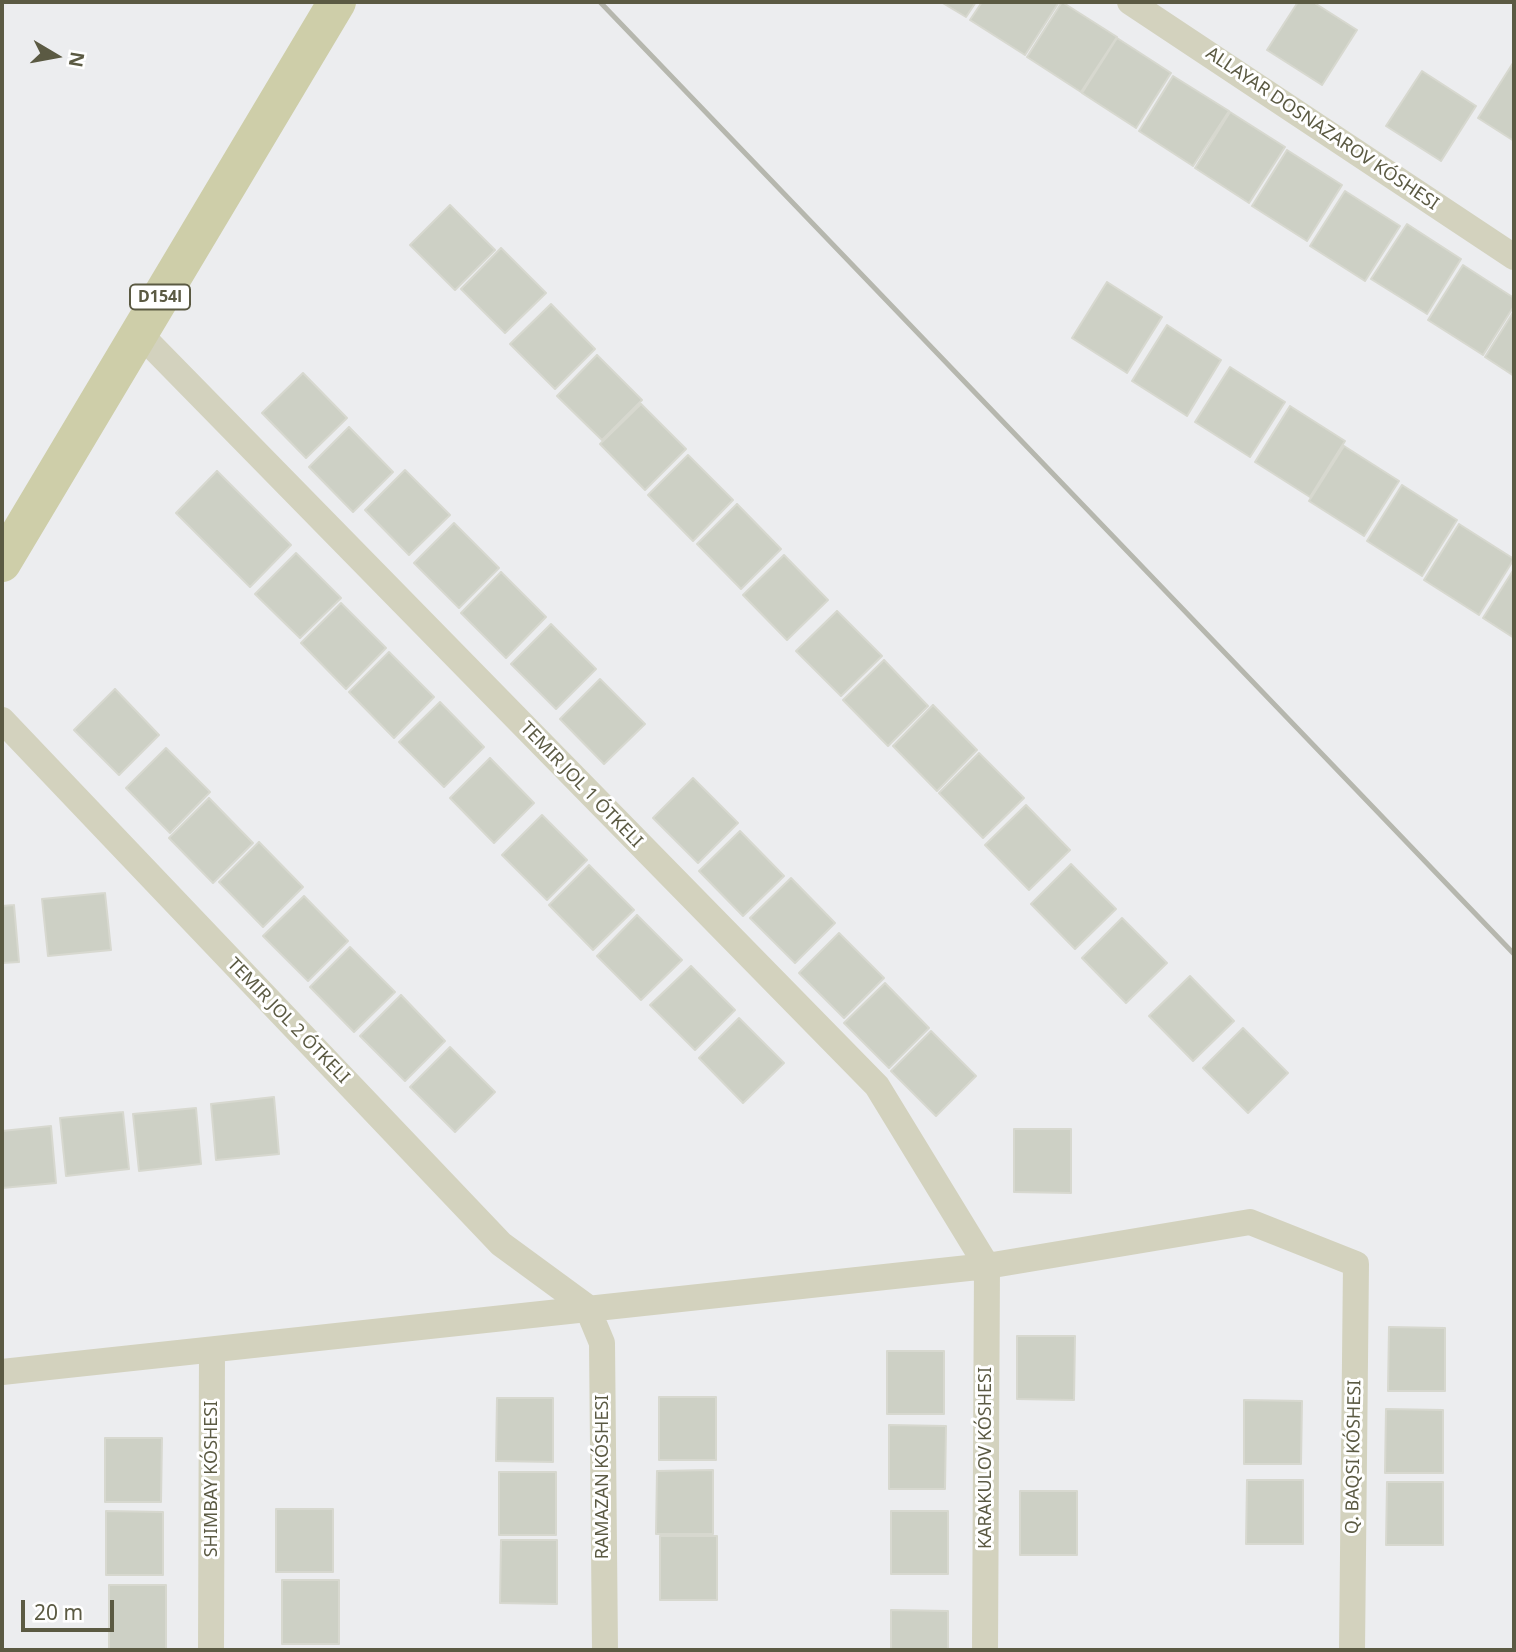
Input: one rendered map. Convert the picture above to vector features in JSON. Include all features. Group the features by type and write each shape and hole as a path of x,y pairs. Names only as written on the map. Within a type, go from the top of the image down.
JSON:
{"main road":[{"name":"D154l","path":"2,563 328,7"}],"street":[{"name":"ALLAYAR DOSNAZAROV KÓSHESI","path":"1130,2 1514,257"},
{"name":"TEMIR JOL 1 ÓTKELI","path":"139,333 877,1086 987,1266"},
{"name":"TEMIR JOL 2 ÓTKELI","path":"2,720 501,1244 587,1307"},
{"path":"2,1372 987,1266 1250,1222 1356,1264 1352,1650"},
{"name":"KARAKULOV KÓSHESI","path":"985,1650 987,1266"},
{"name":"RAMAZAN KÓSHESI","path":"587,1307 603,1343 605,1650"},
{"path":"211,1650 212,1350"}],"building":[{"path":"941,2 976,2 966,17"},
{"path":"982,2 1059,2 1025,55 970,20"},
{"path":"1062,2 1117,37 1081,92 1027,57"},
{"path":"1298,2 1313,2 1357,30 1322,85 1267,50"},
{"path":"1117,38 1171,73 1136,128 1082,93"},
{"path":"1514,63 1514,141 1478,118"},
{"path":"1422,71 1476,106 1441,161 1386,126"},
{"path":"1173,76 1229,111 1193,166 1139,131"},
{"path":"1230,112 1285,147 1249,203 1195,168"},
{"path":"1287,150 1342,185 1307,241 1252,206"},
{"path":"1345,191 1400,226 1365,281 1310,246"},
{"path":"450,205 495,250 455,290 410,245"},
{"path":"1407,224 1461,259 1427,314 1371,279"},
{"path":"501,248 546,293 505,333 461,289"},
{"path":"1463,265 1514,298 1514,306 1483,355 1428,320"},
{"path":"1107,282 1162,317 1127,373 1072,338"},
{"path":"551,304 595,349 555,389 510,344"},
{"path":"1514,311 1514,376 1485,357"},
{"path":"1167,325 1221,360 1187,416 1132,381"},
{"path":"597,355 642,400 602,440 557,396"},
{"path":"1230,367 1285,402 1250,457 1195,422"},
{"path":"303,373 347,418 306,458 262,413"},
{"path":"641,404 686,449 645,490 600,444"},
{"path":"1290,406 1345,441 1310,497 1255,462"},
{"path":"349,427 393,472 353,512 309,467"},
{"path":"1344,446 1399,481 1364,536 1309,501"},
{"path":"688,455 733,500 693,541 648,495"},
{"path":"405,470 450,515 409,555 365,510"},
{"path":"217,471 291,545 250,587 176,513"},
{"path":"1402,485 1457,520 1422,576 1367,541"},
{"path":"737,504 781,549 741,589 697,544"},
{"path":"454,523 499,568 459,608 414,563"},
{"path":"1459,524 1514,559 1479,615 1424,580"},
{"path":"296,553 341,598 300,638 255,594"},
{"path":"784,555 828,600 787,640 743,595"},
{"path":"1514,569 1514,638 1483,618"},
{"path":"501,572 546,617 506,658 461,613"},
{"path":"341,603 386,648 346,689 301,643"},
{"path":"837,611 882,656 841,696 796,651"},
{"path":"551,624 596,669 556,709 511,664"},
{"path":"389,652 434,697 394,738 349,692"},
{"path":"884,660 928,706 888,746 843,700"},
{"path":"600,679 645,724 604,764 560,719"},
{"path":"115,689 159,735 119,775 74,730"},
{"path":"440,702 484,747 444,787 399,742"},
{"path":"933,705 977,750 937,791 893,746"},
{"path":"166,748 210,792 170,833 126,788"},
{"path":"979,753 1024,798 983,838 939,793"},
{"path":"490,758 534,803 494,843 450,798"},
{"path":"693,778 738,823 698,863 653,818"},
{"path":"209,798 253,843 213,883 169,838"},
{"path":"1026,805 1070,850 1029,890 985,845"},
{"path":"542,815 587,860 547,900 502,855"},
{"path":"740,831 784,876 743,916 699,871"},
{"path":"259,842 303,887 263,927 219,882"},
{"path":"1071,864 1116,909 1075,949 1031,904"},
{"path":"589,865 634,910 593,950 549,905"},
{"path":"791,878 835,923 795,963 750,918"},
{"path":"105,893 111,950 48,956 42,899"},
{"path":"304,896 348,941 308,981 263,936"},
{"path":"14,905 19,962 2,963 2,906"},
{"path":"637,915 682,960 641,1000 597,956"},
{"path":"1122,918 1167,963 1126,1003 1082,958"},
{"path":"839,933 884,978 844,1018 799,973"},
{"path":"350,947 395,992 354,1032 310,987"},
{"path":"691,966 735,1010 695,1050 650,1005"},
{"path":"1190,976 1234,1021 1193,1061 1149,1016"},
{"path":"885,983 929,1028 889,1068 844,1023"},
{"path":"401,995 445,1041 405,1081 360,1036"},
{"path":"739,1018 784,1063 743,1103 699,1058"},
{"path":"1243,1028 1288,1073 1248,1113 1203,1068"},
{"path":"931,1031 976,1076 936,1116 891,1071"},
{"path":"450,1047 495,1092 455,1132 410,1087"},
{"path":"274,1097 279,1154 216,1160 211,1104"},
{"path":"196,1108 201,1164 139,1171 133,1114"},
{"path":"123,1112 129,1169 66,1176 60,1118"},
{"path":"51,1126 56,1183 2,1188 2,1131"},
{"path":"1014,1129 1071,1129 1071,1193 1014,1192"},
{"path":"1389,1327 1445,1328 1445,1391 1388,1391"},
{"path":"1017,1336 1075,1336 1074,1400 1017,1399"},
{"path":"887,1351 944,1351 944,1414 887,1414"},
{"path":"659,1397 716,1397 716,1460 659,1460"},
{"path":"497,1398 553,1398 553,1462 496,1461"},
{"path":"1244,1400 1302,1401 1301,1464 1244,1464"},
{"path":"1386,1409 1443,1410 1443,1473 1385,1473"},
{"path":"889,1425 946,1426 945,1489 889,1489"},
{"path":"105,1438 162,1438 161,1502 105,1502"},
{"path":"713,1470 713,1534 656,1534 657,1471"},
{"path":"499,1472 556,1472 556,1535 499,1535"},
{"path":"1247,1480 1303,1480 1303,1544 1246,1544"},
{"path":"1387,1482 1443,1482 1443,1545 1386,1545"},
{"path":"1020,1491 1077,1491 1077,1555 1020,1555"},
{"path":"276,1509 333,1509 333,1572 276,1572"},
{"path":"106,1511 163,1512 163,1575 106,1575"},
{"path":"891,1511 948,1511 948,1574 891,1574"},
{"path":"660,1536 717,1536 717,1600 660,1600"},
{"path":"501,1540 557,1540 557,1604 500,1603"},
{"path":"282,1580 339,1580 339,1644 282,1644"},
{"path":"109,1585 166,1585 166,1649 109,1649"},
{"path":"891,1610 948,1611 948,1650 891,1650"}],"railway":[{"path":"600,2 1514,954"}]}
